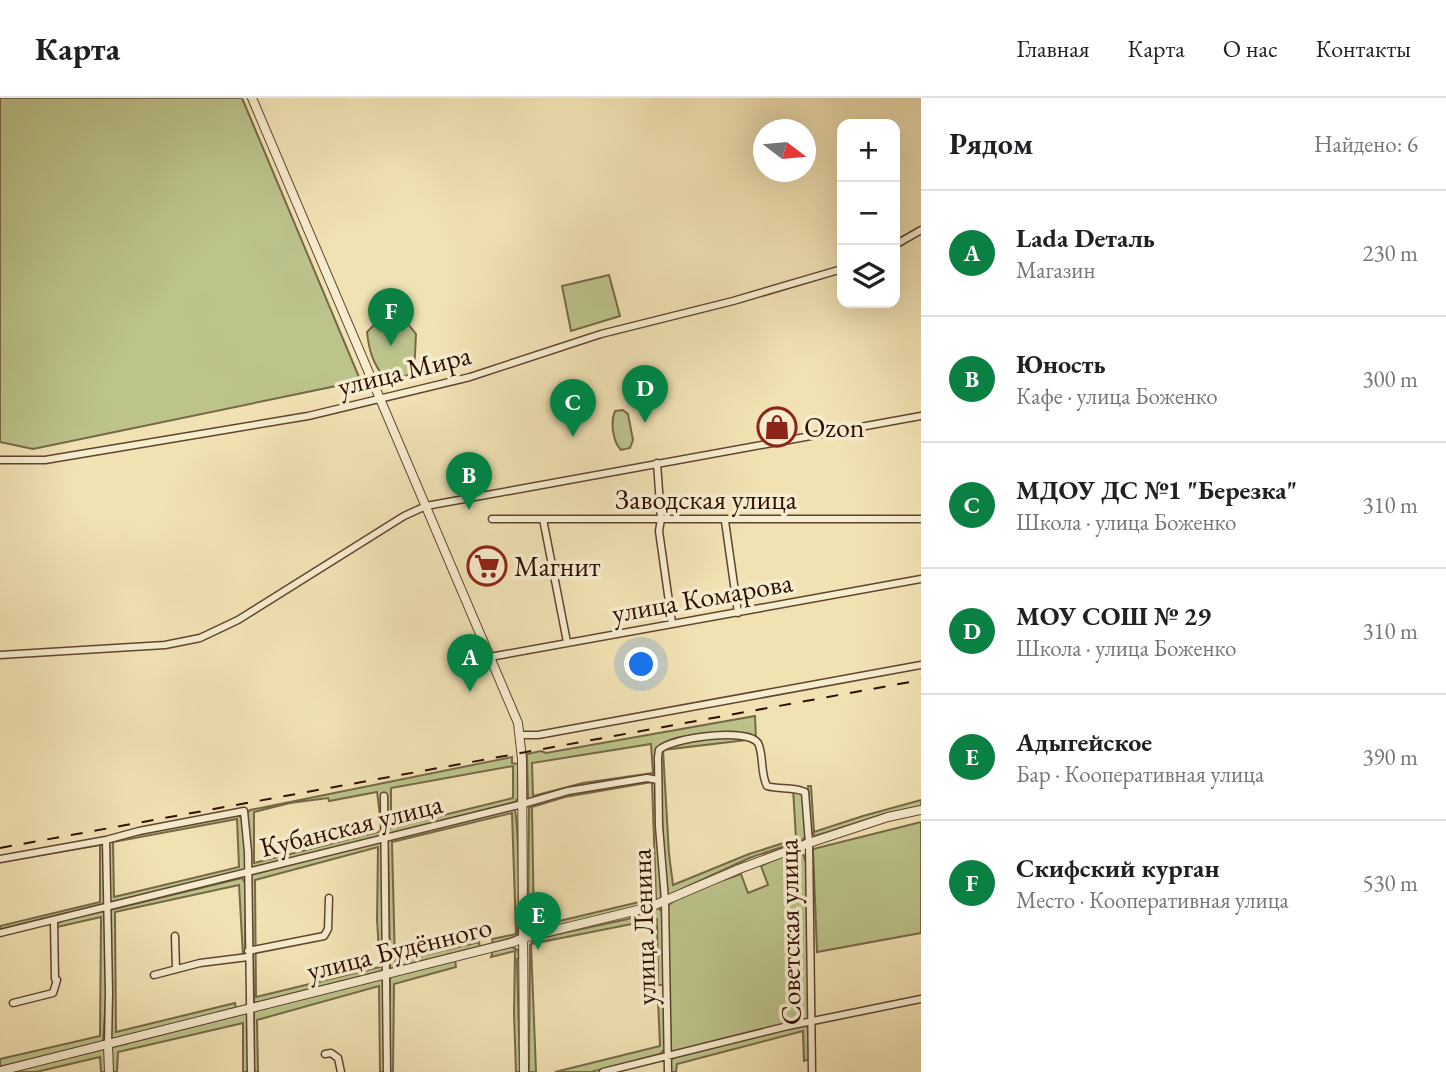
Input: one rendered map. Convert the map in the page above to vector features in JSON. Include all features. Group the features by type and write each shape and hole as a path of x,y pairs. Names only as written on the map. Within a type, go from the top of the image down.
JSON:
{"street":[{"path":"252,98 490,657 520,735 523,804 524,1072"},
{"path":"900,242 921,230"},
{"name":"улица Мира","path":"0,460 46,460 308,415 380,399 470,377 601,334 733,301 837,270"},
{"path":"0,655 165,645 200,638 238,620 404,516 426,506 921,416"},
{"path":"657,463 661,519 659,531 672,623"},
{"name":"Заводская улица","path":"492,519 921,519"},
{"path":"543,519 567,642"},
{"path":"725,521 738,613"},
{"name":"улица Комарова","path":"490,657 921,579"},
{"path":"520,735 538,735 659,714 921,665"},
{"name":"улица Ленина","path":"668,1072 659,750 670,741 737,734 752,738 758,744 766,786 774,789 793,787 805,792"},
{"name":"Кубанская улица","path":"0,933 568,791 647,778 658,779"},
{"name":"Советская улица","path":"805,792 809,843 812,1072"},
{"path":"384,796 387,1072"},
{"name":"улица Будённого","path":"0,1071 523,938 626,915 809,843 888,817 921,810"},
{"path":"0,859 244,811 248,873 251,1072"},
{"path":"106,840 109,1072"},
{"path":"154,975 324,936 328,929 329,898"},
{"path":"12,1003 53,993 55,990 57,980 54,921"},
{"path":"175,936 176,969"},
{"path":"603,1072 921,999"},
{"path":"326,1054 338,1058 341,1072"}],"green space":[{"path":"0,98 242,98 359,377 341,385 33,449 0,442"},
{"path":"609,275 620,316 571,331 562,286"},
{"path":"400,314 416,334 414,374 386,380 372,357 367,332 383,316"},
{"path":"623,410 628,414 633,440 630,448 621,450 614,437 613,421 615,411"},
{"path":"755,716 756,739 703,735 675,738 657,750 654,776 528,799 527,754 541,751 546,753","holes":["651,744 653,773 583,783 533,796 532,763"]},
{"path":"727,736 749,739 755,744 747,740 663,750 673,885 749,854 796,839 793,788 802,792 806,834 803,840 749,858 669,895 666,893 659,761 662,748 667,744"},
{"path":"512,757 512,763 518,764 518,798 515,802 251,869 246,814 250,810","holes":["513,766 513,798 391,828 391,788","377,792 382,831 254,863 254,812 290,803 328,798 329,801"]},
{"path":"635,781 654,781 657,784 661,898 641,907 533,932 533,928 528,928 529,807 560,794","holes":["652,782 656,898 534,927 532,807 565,797"]},
{"path":"808,786 811,786 814,832 921,800 921,807 884,814 815,836 810,830"},
{"path":"514,808 519,870 517,936 493,944 492,939 516,934 512,813 392,842 395,962 479,942 480,948 390,969 388,839"},
{"path":"237,815 242,818 244,824 246,871 109,905 108,842 112,838","holes":["237,819 239,867 114,897 113,842"]},
{"path":"921,822 921,933 817,952 813,849"},
{"path":"99,842 105,848 106,906 0,931 0,926 100,902 100,845 0,862"},
{"path":"378,842 383,844 386,968 259,1003 254,1002 251,875","holes":["378,847 377,920 380,967 256,997 255,880"]},
{"path":"792,851 803,854 806,862 810,1016 807,1020 674,1052 671,1050 666,908 690,892 741,874 748,893 768,885 761,866"},
{"path":"242,878 246,884 245,956 239,885 115,912 116,1032 235,1003 236,1009 114,1039 111,1037 110,910"},
{"path":"658,908 663,912 664,985 658,985 657,919 531,944 536,1072 529,1072 530,945 535,939 628,919"},
{"path":"105,911 106,996 103,1042 0,1067 0,1059 100,1036 101,917 57,927 57,924 63,920"},
{"path":"512,947 518,950 519,958 520,1072 516,1072 515,951 491,957 493,951"},
{"path":"455,960 456,967 394,984 393,1072 389,1072 390,979 392,976"},
{"path":"384,979 386,1072 380,1072 379,986 257,1020 258,1072 254,1072 254,1011"},
{"path":"658,1000 664,1000 666,1048 660,1054 591,1072 555,1072 660,1046"},
{"path":"247,1013 249,1072 243,1072 243,1023 118,1052 117,1072 111,1072 113,1047"},
{"path":"804,1025 810,1029 810,1059 804,1061 803,1031 677,1064 676,1072 671,1072 671,1060 677,1056"},
{"path":"105,1049 106,1072 101,1072 100,1057 36,1072 6,1072"}],"railway":[{"path":"0,848 921,680"}],"place":[{"name":"Скифский курган","path":"391,346"},
{"name":"МОУ СОШ № 29","path":"645,423"},
{"name":"Ozon","path":"777,427"},
{"name":"МДОУ ДС №1 \"Березка\"","path":"573,437"},
{"name":"Юность","path":"469,510"},
{"name":"Магнит","path":"487,566"},
{"name":"Lada Dеталь","path":"470,692"},
{"name":"Адыгейское","path":"538,950"}]}
